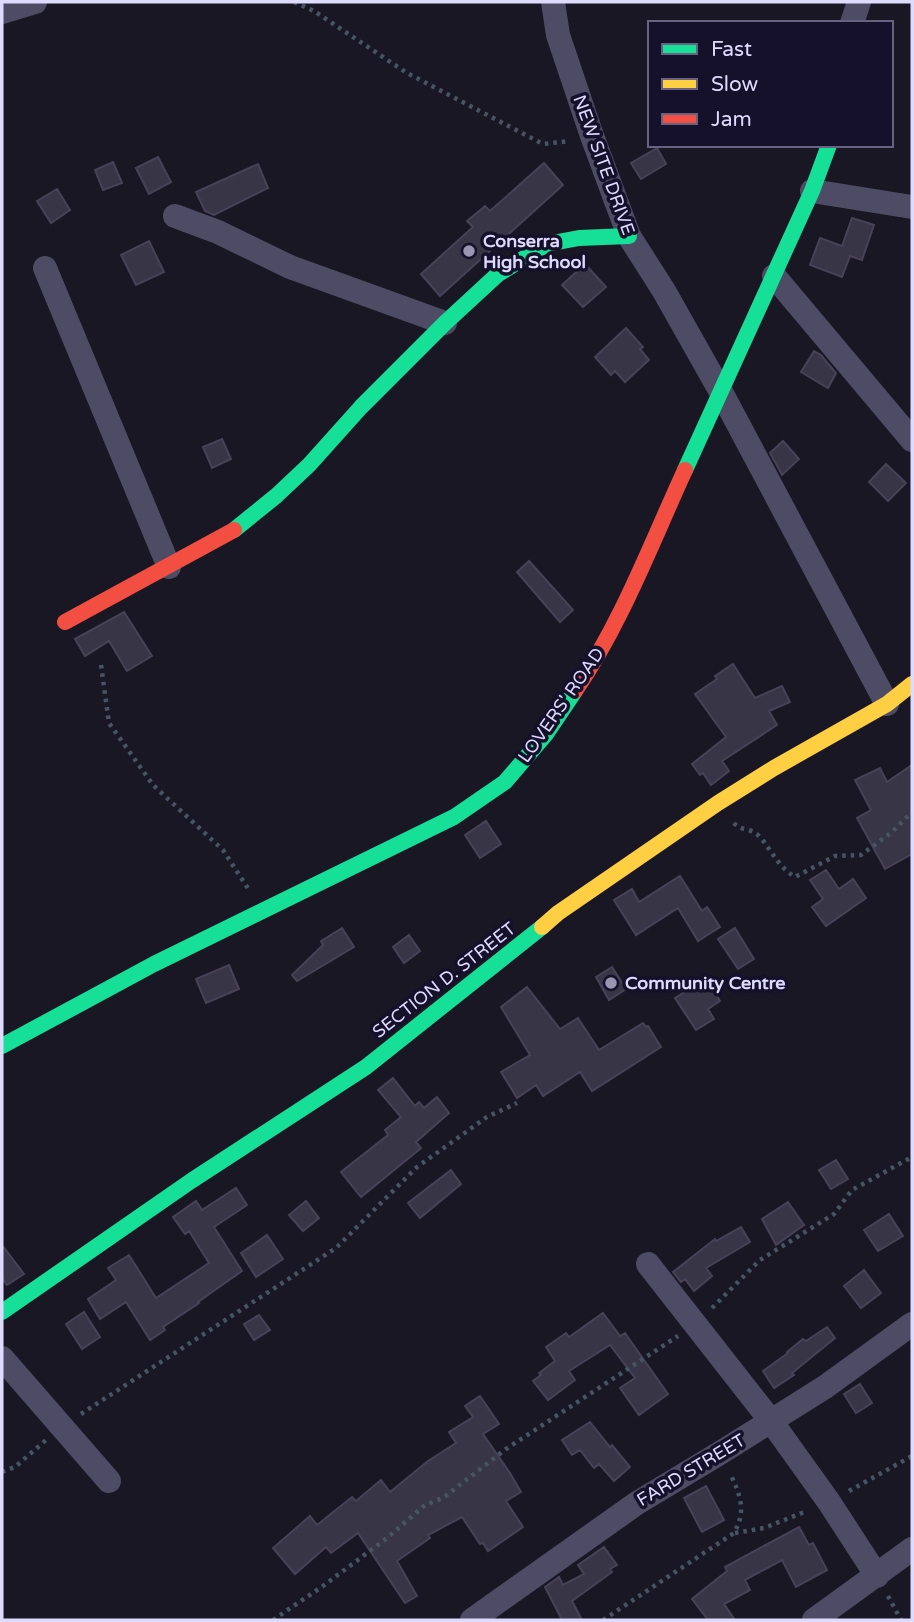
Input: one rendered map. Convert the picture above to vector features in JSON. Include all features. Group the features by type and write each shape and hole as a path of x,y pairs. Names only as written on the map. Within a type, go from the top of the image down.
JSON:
{"street":[{"path":"2,12 35,2"},
{"name":"NEW SITE DRIVE","path":"553,2 558,35 629,236 664,291 721,392 887,704"},
{"path":"853,21 859,2"},
{"name":"LOVERS' ROAD","path":"4,1039 454,817 505,782 546,734 595,662 774,276 828,147"},
{"path":"812,191 912,207"},
{"path":"175,216 218,232 290,267 445,323"},
{"path":"65,622 231,533 309,465 361,407 497,275 547,244 579,238 629,236"},
{"path":"45,268 169,567"},
{"path":"774,276 912,440"},
{"name":"SECTION D. STREET","path":"2,1312 191,1181 366,1067 558,913 718,803 887,704 912,684"},
{"path":"648,1264 771,1421 830,1502 877,1576"},
{"name":"FARD STREET","path":"472,1620 637,1503 825,1387 912,1324"},
{"path":"2,1358 109,1481"},
{"path":"814,1620 912,1549"}],"path":[{"path":"294,2 314,11 407,73 543,144 568,142 591,133"},
{"path":"101,665 109,723 153,785 223,850 263,911"},
{"path":"718,803 737,827 755,832 783,870 795,877 835,856 861,855 892,832 912,812"},
{"path":"2,1472 15,1467 62,1427 336,1248 416,1167 487,1117 517,1103"},
{"path":"273,1620 387,1538 425,1504 443,1498 506,1449 696,1324 760,1260 834,1214 852,1190 912,1157"},
{"path":"720,1453 741,1497 740,1522 734,1533"},
{"path":"603,1620 734,1533 764,1528 830,1502 912,1456"}],"building":[{"path":"657,148 666,164 641,179 631,163"},
{"path":"158,157 171,182 149,194 136,168"},
{"path":"113,162 122,183 103,190 95,170"},
{"name":"Conserra High School","path":"544,163 563,185 440,296 421,274 473,227 467,221 485,206 490,211"},
{"path":"258,164 268,188 214,215 205,211 196,192"},
{"path":"57,189 70,210 51,223 37,201"},
{"path":"852,218 874,225 862,260 850,256 842,277 810,265 820,238 842,246"},
{"path":"149,241 164,272 136,285 121,255"},
{"path":"585,264 606,287 583,307 562,285"},
{"path":"626,328 643,347 640,349 649,360 625,382 615,371 611,375 595,357"},
{"path":"814,351 821,355 836,373 828,388 801,372"},
{"path":"222,439 231,459 212,468 203,447"},
{"path":"783,441 799,459 782,475 770,453"},
{"path":"886,464 906,483 888,501 869,482"},
{"path":"529,561 573,610 560,622 517,572"},
{"path":"124,612 152,656 127,671 109,641 85,656 75,639"},
{"path":"733,664 755,698 782,686 790,702 769,711 777,725 722,761 729,771 711,785 703,773 700,775 692,764 726,737 695,694"},
{"path":"912,765 912,854 885,869 857,818 871,810 855,780 880,768 887,782"},
{"path":"486,821 501,844 480,858 465,835"},
{"path":"826,870 839,889 853,879 866,898 826,926 812,907 823,899 810,880"},
{"path":"680,876 702,911 707,907 720,927 698,941 678,908 636,935 614,900 632,889 639,902"},
{"path":"342,928 354,947 297,981 292,975 323,945 321,941"},
{"path":"735,928 754,959 738,969 718,939"},
{"path":"409,935 420,951 404,963 393,947"},
{"path":"229,965 239,989 206,1003 196,979"},
{"name":"Community Centre","path":"612,967 626,989 609,1000 596,977"},
{"path":"706,979 720,1001 708,1009 714,1019 696,1030 675,998"},
{"path":"527,987 560,1029 578,1018 599,1050 643,1023 648,1026 661,1047 592,1091 580,1072 543,1096 536,1085 517,1098 501,1072 530,1055 501,1007"},
{"path":"393,1078 415,1106 419,1102 424,1108 437,1097 449,1113 416,1142 421,1148 361,1197 341,1172 388,1135 385,1130 401,1117 378,1090"},
{"path":"836,1160 848,1179 831,1189 819,1170"},
{"path":"451,1170 461,1184 420,1218 408,1203"},
{"path":"236,1188 247,1205 214,1227 242,1271 163,1327 165,1330 150,1340 126,1302 100,1319 88,1299 116,1280 108,1268 129,1255 156,1298 209,1263 189,1231 185,1234 173,1217 196,1201 202,1210"},
{"path":"306,1201 319,1218 303,1231 289,1215"},
{"path":"788,1202 804,1225 776,1245 762,1219"},
{"path":"889,1214 903,1236 878,1251 864,1230"},
{"path":"741,1227 750,1242 706,1268 712,1276 694,1291 685,1279 681,1282 673,1272 715,1239 716,1241"},
{"path":"267,1235 283,1259 256,1277 241,1253"},
{"path":"2,1245 24,1274 7,1285 2,1278"},
{"path":"864,1270 881,1293 861,1308 844,1286"},
{"path":"84,1312 100,1337 82,1349 66,1324"},
{"path":"603,1313 620,1336 625,1333 668,1394 639,1415 620,1388 635,1378 610,1345 569,1371 575,1380 548,1400 533,1381 555,1361 546,1347 566,1333 569,1337"},
{"path":"259,1315 270,1330 254,1340 244,1324"},
{"path":"827,1327 835,1338 792,1373 794,1375 774,1388 763,1371 803,1339 806,1341"},
{"path":"860,1384 872,1403 856,1413 844,1394"},
{"path":"480,1396 499,1424 483,1434 521,1492 506,1501 523,1527 488,1551 483,1543 480,1544 462,1517 428,1535 430,1538 397,1561 417,1596 405,1603 358,1533 331,1553 326,1547 295,1574 273,1548 310,1516 317,1525 352,1497 356,1501 381,1480 390,1492 428,1461 456,1443 449,1432 473,1417 465,1406"},
{"path":"590,1422 630,1467 614,1481 599,1464 594,1468 580,1450 572,1455 562,1440"},
{"path":"706,1486 724,1520 702,1532 684,1498"},
{"path":"799,1527 809,1545 813,1543 827,1570 796,1587 782,1560 745,1580 750,1590 724,1604 735,1620 708,1620 692,1599 727,1571 725,1567"},
{"path":"604,1547 617,1565 610,1569 612,1572 572,1601 582,1620 562,1620 545,1587 559,1577 563,1585 584,1574 578,1565"}],"traffic: fast":[{"path":"685,470 812,191 828,147"},
{"path":"234,530 309,465 361,407 497,275 547,244 579,238 629,236"},
{"path":"2,1046 154,964 454,817 505,782 546,734 575,691"},
{"path":"2,1312 191,1181 366,1067 542,927"}],"traffic: slow":[{"path":"542,927 558,913 718,803 887,704 912,684"}],"traffic: jam":[{"path":"575,691 621,611 685,470"},
{"path":"65,622 234,530"}],"place":[{"name":"Conserra High School","path":"469,251"},
{"name":"Community Centre","path":"611,983"}]}
